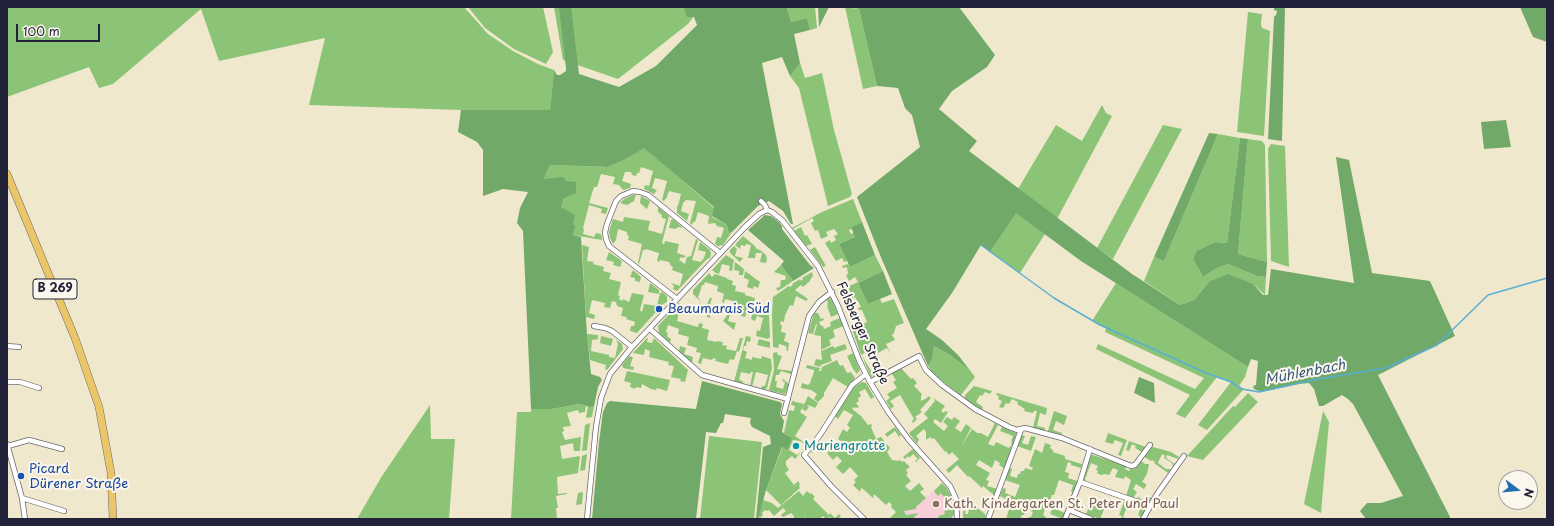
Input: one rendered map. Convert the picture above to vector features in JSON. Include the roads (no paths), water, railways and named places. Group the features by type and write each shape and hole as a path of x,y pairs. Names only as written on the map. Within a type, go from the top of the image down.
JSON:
{"main road":[{"name":"B 269","path":"7,174 75,338 99,407 111,474 113,519"}],"street":[{"path":"677,299 609,246 605,232 616,201 621,196 633,191 648,195 720,253"},
{"name":"Felsberger Straße","path":"761,201 767,210 776,215 788,227 818,266 848,327 870,382 889,413 909,440 950,486 956,499 958,519"},
{"path":"588,519 596,426 601,398 610,374 632,347 720,253 759,214 767,210"},
{"path":"784,413 809,316 819,302 832,292"},
{"path":"594,326 612,331 632,347"},
{"path":"650,328 702,376 788,399"},
{"path":"7,346 19,347"},
{"path":"870,382 919,356 926,370 942,386 975,409 1001,424 1021,430 1025,428 1062,438 1131,466 1135,465 1150,445"},
{"path":"864,519 830,486 804,453 820,435 852,385 866,374"},
{"path":"7,382 20,382 39,388"},
{"path":"988,519 1021,430"},
{"path":"25,519 22,498 7,445 29,440 62,449"},
{"path":"1065,519 1080,482 1090,449"},
{"path":"1143,519 1150,506 1184,456"},
{"path":"1080,482 1150,506"},
{"path":"22,498 64,511"},
{"path":"1069,510 1091,519"}],"waterway":[{"name":"Mühlenbach","path":"981,245 1054,298 1100,325 1206,373 1231,382 1242,389 1259,392 1313,380 1386,368 1437,345 1488,295 1547,278"}],"place":[{"name":"Beaumarais Süd","path":"659,309"},
{"name":"Mariengrotte","path":"796,446"},
{"name":"Picard Dürener Straße","path":"21,476"},
{"name":"Kath. Kindergarten St. Peter und Paul","path":"936,504"}]}
